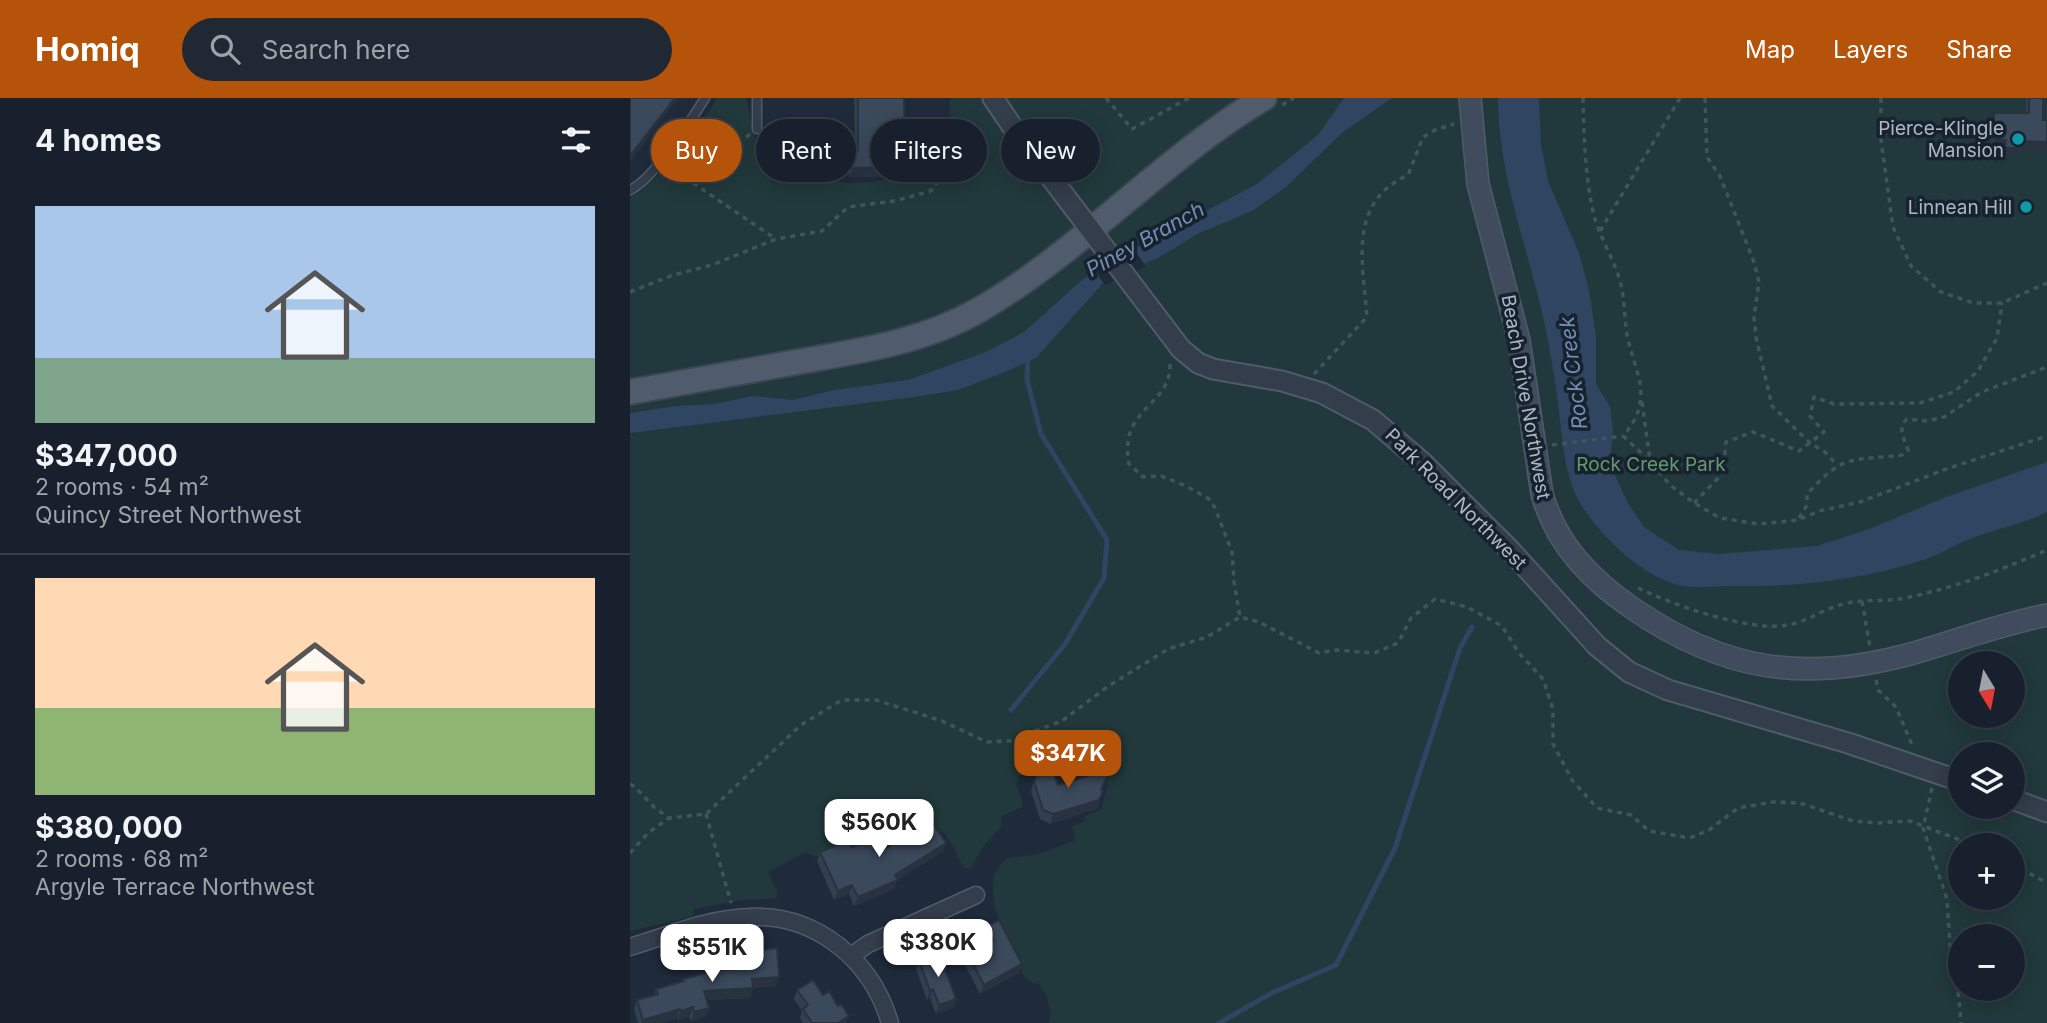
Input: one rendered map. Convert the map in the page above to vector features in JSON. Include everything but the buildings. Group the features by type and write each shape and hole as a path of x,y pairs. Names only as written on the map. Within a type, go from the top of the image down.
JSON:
{"main road":[{"path":"630,392 876,348 948,325 977,311 1025,279 1208,137 1264,98"},
{"name":"Beach Drive Northwest","path":"1470,98 1478,184 1519,340 1540,484 1549,515 1562,541 1589,572 1637,611 1689,642 1741,660 1787,669 1817,670 1873,663 2047,615"}],"street":[{"name":"Park Road Northwest","path":"993,98 1175,356 1213,369 1312,390 1342,401 1373,419 1422,461 1525,566 1598,646 1629,672 1668,690 1848,743 1948,777"},
{"path":"2025,803 2043,808"},
{"path":"851,956 868,944 976,895"},
{"path":"630,947 706,924 736,918 757,917 789,922 819,933 851,956 876,989 890,1023"}],"lane":[{"path":"691,119 705,98"},
{"path":"757,98 757,119"},
{"path":"630,190 651,171"}],"path":[{"path":"1106,98 1132,128 1189,98"},
{"path":"1583,98 1585,160 1595,219 1620,282 1627,335 1640,383 1651,462"},
{"path":"1601,231 1680,98"},
{"path":"1705,98 1707,157 1720,176 1759,282 1754,317 1756,337 1772,406 1810,443 1825,452 1837,466"},
{"path":"1881,98 1881,141 1893,227 1910,266 1941,292 1973,303 2002,303 2047,283"},
{"path":"1312,375 1367,317 1361,240 1370,207 1389,184 1408,175 1423,137 1460,122"},
{"path":"742,141 756,130"},
{"path":"691,182 776,239"},
{"path":"630,292 673,275 712,265 776,239 822,231 848,207 894,201 931,191 937,182"},
{"path":"1695,503 1723,473 1726,442 1753,432 1799,451 1824,432 1810,416 1814,397 1834,404 1920,403 1954,392 1978,372 1997,338 2002,303"},
{"path":"1175,356 1164,387 1150,406 1137,416 1128,436 1129,464 1143,477 1161,476 1209,499 1232,552 1240,617"},
{"path":"1798,520 1807,505 1807,494 1823,476 1837,466 1853,459 1902,455 1908,450 1901,429 1902,423 1907,419 1928,421 1944,417 1982,392 2047,367"},
{"path":"1556,444 1621,437 1632,425 1642,402"},
{"path":"1621,437 1651,462 1670,485 1695,503 1720,518 1758,524 1798,520 1819,511 1860,502 1949,468 2047,436"},
{"path":"1629,583 1687,608 1761,626 1788,625 1833,607 1862,601 1901,599 1932,592 1999,571 2047,550"},
{"path":"630,853 648,833 670,818 706,814 801,725 842,700 876,700 942,721 987,742 1009,741 1062,721 1107,687 1168,649 1207,636 1240,617 1259,622 1319,653 1336,650 1374,653 1398,643 1412,618 1435,599 1467,607 1502,626 1519,653 1543,679 1553,709 1553,744 1572,779 1597,808 1631,815 1649,831 1690,838 1709,830 1738,808 1773,802 1800,803 1853,821 1910,821 1948,836"},
{"path":"1862,601 1865,629 1872,655"},
{"path":"1875,671 1878,690 1896,707 1912,746"},
{"path":"630,784 654,808 670,818"},
{"path":"1933,786 1923,828 1947,899 1951,959 1961,1023"},
{"path":"706,814 736,918"},
{"path":"2025,871 2047,883"}],"green space":[{"name":"Rock Creek Park","path":"716,98 746,98 756,144 756,182 987,182 987,119 950,119 950,98 2047,98 2047,1023 1049,1023 1050,1007 1047,998 1039,984 1025,977 999,920 993,880 996,871 1007,858 1036,855 1073,841 1075,838 1072,827 1083,822 1085,816 1101,810 1108,785 1098,759 1086,753 1022,771 1016,784 1023,802 1022,807 1002,816 1001,827 983,847 970,869 964,868 945,833 939,832 933,824 886,850 859,847 853,841 815,857 806,852 768,872 777,891 777,898 743,900 694,909 692,917 630,931 630,196 640,192 651,182 742,182 742,119 703,119"}],"water":[{"path":"1344,98 1392,98 1343,132 1286,187 1252,211 1197,234 1160,257 1104,282 1036,358 958,390 630,433 630,413 675,406 715,404 753,396 793,400 834,390 908,380 986,352 1024,332 1082,280 1134,249 1257,184 1318,135"},
{"name":"Rock Creek","path":"1498,98 1539,98 1541,144 1548,181 1579,253 1589,290 1596,336 1596,384 1610,407 1613,430 1610,465 1628,503 1644,527 1679,550 1719,554 1817,546 2047,462 2047,512 1967,540 1905,566 1831,581 1691,587 1664,580 1635,563 1609,540 1587,514 1570,479 1545,326 1503,156"}],"pier":[{"path":"1132,246 1146,267 1105,285 1093,269"}],"waterway":[{"path":"1011,710 1065,644 1104,578 1107,540 1041,434 1027,379 1028,354"},
{"path":"1219,1023 1272,993 1336,965 1395,848 1460,648 1472,627"}],"place":[{"name":"Pierce-Klingle Mansion","path":"2018,139"},
{"name":"Linnean Hill","path":"2026,207"}],"water label":[{"name":"Piney Branch","path":"1145,239"}]}
